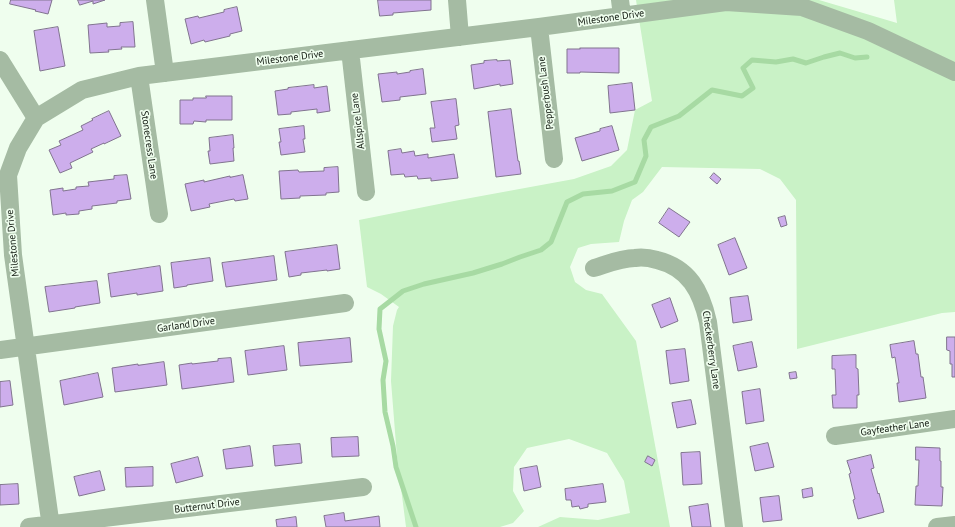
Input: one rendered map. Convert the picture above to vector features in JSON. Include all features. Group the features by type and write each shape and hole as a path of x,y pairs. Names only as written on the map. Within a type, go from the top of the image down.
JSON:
{"street":[{"path":"155,0 165,73"},
{"path":"457,0 460,37"},
{"name":"Milestone Drive","path":"51,526 13,255 4,175 36,118 82,90 139,76 539,27 621,8 726,2 802,4 868,31 955,72"},
{"name":"Pepperbush Lane","path":"539,27 554,159"},
{"name":"Allspice Lane","path":"350,50 366,192"},
{"path":"0,60 36,118"},
{"name":"Stonecress Lane","path":"139,76 159,214"},
{"name":"Checkerberry Lane","path":"594,268 620,260 635,258 649,258 663,261 685,274 700,294 708,322 734,527"},
{"name":"Garland Drive","path":"0,350 345,302"},
{"name":"Gayfeather Lane","path":"835,436 955,419"},
{"name":"Butternut Drive","path":"29,527 51,526 363,487"},
{"path":"937,527 955,525"}],"green space":[{"path":"636,0 819,0 897,23 894,0 955,0 955,312 942,313 797,349 796,200 780,179 760,169 662,167 643,192 632,200 624,221 619,242 591,244 578,248 570,267 575,282 586,290 602,294 636,341 670,527 538,527 560,517 598,520 630,513 624,481 607,453 569,439 527,448 514,467 513,491 524,511 513,523 500,527 406,527 397,457 391,381 393,326 399,307 381,294 367,287 359,220 574,179 611,166 627,150 635,110 652,101"}],"building":[{"path":"11,0 52,0 48,14 10,4"},
{"path":"78,0 105,0 93,4 93,1 80,5"},
{"path":"378,0 431,0 431,10 393,13 393,15 380,16"},
{"path":"237,7 242,31 230,34 230,36 205,42 204,40 191,44 185,19 198,16 199,18"},
{"path":"133,22 135,47 121,47 122,49 108,50 109,52 90,53 88,25 107,23 107,27 120,26 120,23"},
{"path":"58,27 65,66 40,71 34,31"},
{"path":"619,48 619,73 567,73 567,49"},
{"path":"510,60 513,84 500,86 500,84 474,89 471,65 484,63 484,61"},
{"path":"423,69 426,94 400,97 400,100 382,102 378,74 397,72 397,74"},
{"path":"632,83 635,110 610,113 608,86"},
{"path":"314,85 314,88 327,86 330,111 317,113 317,109 278,115 275,91"},
{"path":"206,96 232,96 232,120 206,120 206,122 194,121 193,124 180,124 180,100 206,98"},
{"path":"456,99 459,125 455,126 457,139 432,142 430,128 435,128 431,102"},
{"path":"511,109 521,174 496,177 488,112"},
{"path":"109,111 121,136 91,149 93,152 70,163 72,168 60,173 49,150 61,145 59,141 83,130 81,126"},
{"path":"304,126 305,139 303,139 305,152 281,155 279,129"},
{"path":"612,126 619,150 582,161 575,138"},
{"path":"233,135 234,161 210,164 208,151 210,151 209,138"},
{"path":"401,149 402,153 414,151 415,156 428,154 428,158 454,154 458,178 431,181 431,178 418,179 417,176 405,177 404,174 391,175 388,151"},
{"path":"338,167 339,192 326,193 326,195 300,196 300,198 281,199 279,171 324,171 324,168"},
{"path":"714,173 721,179 717,184 710,178"},
{"path":"127,175 131,199 117,201 117,203 92,206 92,209 79,211 79,214 66,215 66,213 53,215 50,190 63,188 63,191 76,189 76,187 89,186 88,182 114,179 114,176"},
{"path":"243,175 248,199 235,201 234,199 209,204 210,207 191,211 185,184"},
{"path":"669,208 690,222 679,237 659,223"},
{"path":"785,216 787,225 781,227 778,218"},
{"path":"735,238 747,268 729,275 718,245"},
{"path":"337,245 340,269 301,273 301,275 289,277 285,252"},
{"path":"274,256 277,280 226,287 222,263"},
{"path":"210,258 213,281 174,288 171,263"},
{"path":"160,266 163,291 111,297 108,274"},
{"path":"97,281 100,303 49,312 45,287"},
{"path":"748,296 752,320 733,323 730,298"},
{"path":"670,298 678,321 661,328 652,305"},
{"path":"947,337 955,337 955,377 952,377 950,351 947,350"},
{"path":"350,338 352,362 300,366 298,343"},
{"path":"914,341 916,354 918,354 921,377 923,377 926,398 899,402 897,383 899,383 895,357 892,358 890,345"},
{"path":"752,342 757,367 738,371 733,346"},
{"path":"284,346 287,370 248,375 245,351"},
{"path":"685,349 689,381 670,384 666,351"},
{"path":"856,355 859,395 857,395 857,408 833,408 832,395 836,395 835,369 832,369 832,356"},
{"path":"231,358 234,382 182,389 179,365 218,361 218,359"},
{"path":"164,362 167,385 115,392 112,368"},
{"path":"796,372 797,378 790,379 789,373"},
{"path":"98,373 103,397 64,405 60,381"},
{"path":"10,381 13,405 0,407 0,382"},
{"path":"760,389 764,421 746,424 742,392"},
{"path":"691,400 696,424 677,428 672,403"},
{"path":"358,437 359,456 332,457 331,438"},
{"path":"768,443 774,467 755,471 750,447"},
{"path":"300,444 302,463 275,466 273,446"},
{"path":"250,446 253,466 226,469 223,450"},
{"path":"916,447 940,448 941,487 943,487 942,506 915,505 916,486 918,486 919,460 916,460"},
{"path":"700,452 702,484 683,485 681,453"},
{"path":"871,455 874,468 871,469 884,512 858,519 849,474 851,473 847,461"},
{"path":"648,456 655,460 652,466 645,462"},
{"path":"198,457 203,476 176,483 171,464"},
{"path":"537,466 541,487 524,491 520,469"},
{"path":"153,467 153,486 126,487 125,468"},
{"path":"100,471 105,490 79,496 74,477"},
{"path":"18,484 19,504 0,505 0,485"},
{"path":"603,484 606,502 588,504 588,507 580,509 579,506 572,507 571,500 566,500 565,489"},
{"path":"812,488 813,496 803,498 802,490"},
{"path":"779,496 782,520 763,522 760,498"},
{"path":"708,504 711,527 692,527 689,507"},
{"path":"344,513 345,521 379,516 380,527 326,527 324,516"},
{"path":"296,517 297,527 277,527 276,520"}],"waterway":[{"path":"416,527 396,467 385,412 383,380 386,361 379,329 380,309 403,291 424,284 473,273 541,250 551,242 567,202 583,194 612,191 635,182 646,156 644,140 651,127 679,116 712,90 742,96 753,88 743,68 752,60 776,62 793,59 806,63 840,53 855,58 867,57"}]}
